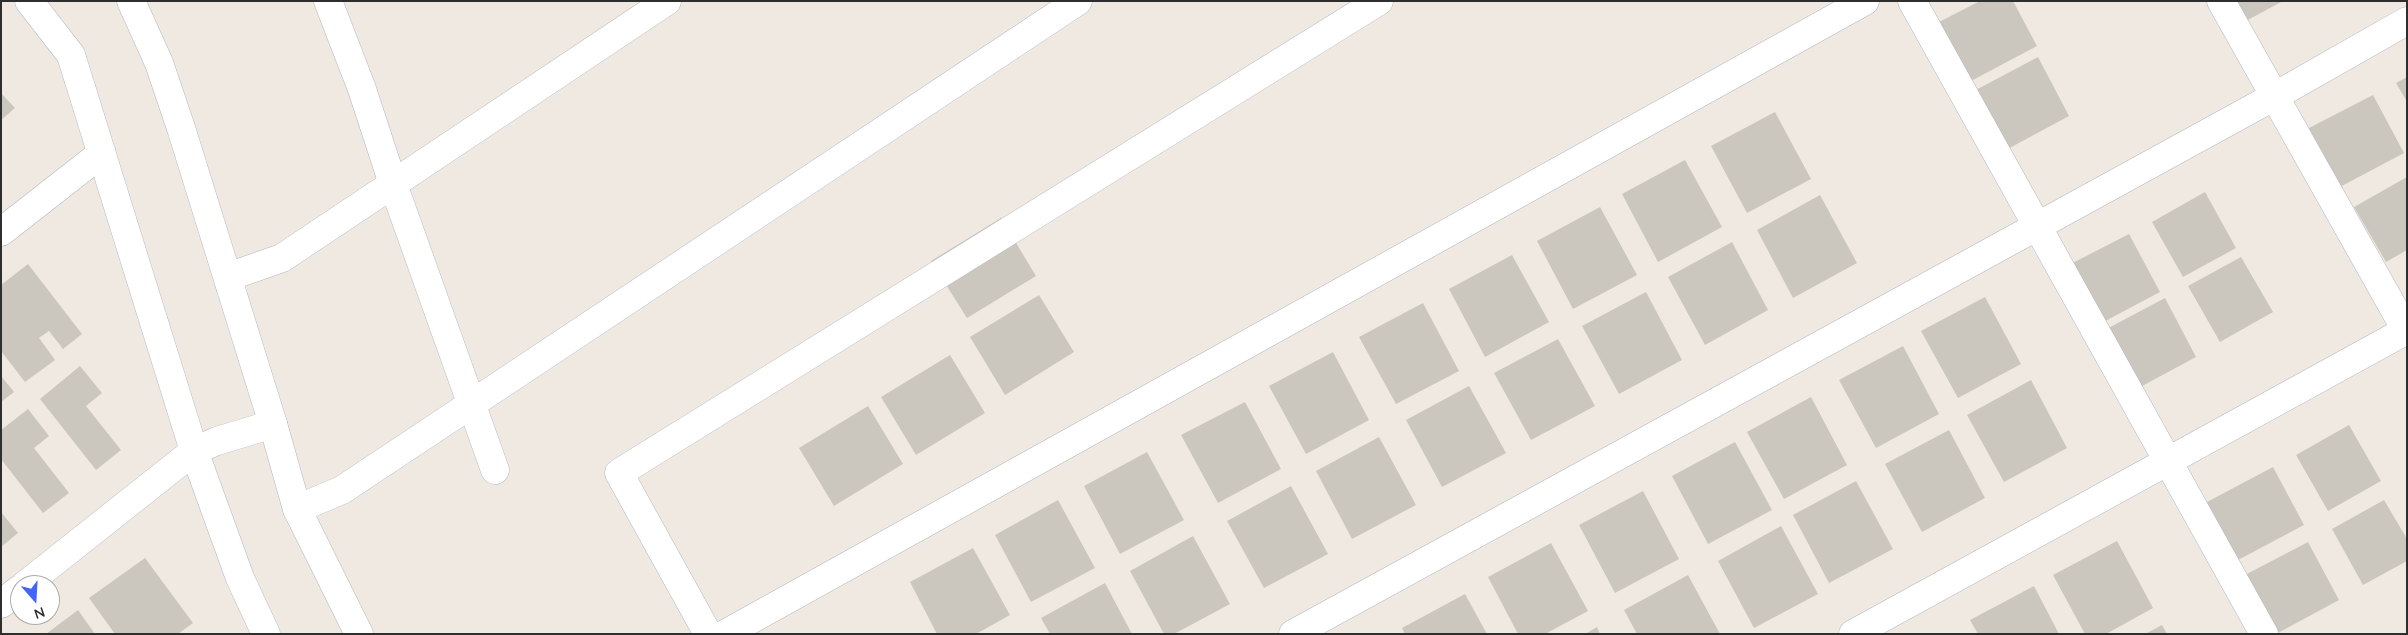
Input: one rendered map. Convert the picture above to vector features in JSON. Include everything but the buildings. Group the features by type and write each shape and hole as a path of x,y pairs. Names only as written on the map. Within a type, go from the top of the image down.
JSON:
{"street":[{"path":"29,1 71,55 194,451 240,578 266,634"},
{"path":"131,1 159,63 228,277 297,509 359,634"},
{"path":"328,1 362,88 393,184 495,470"},
{"path":"228,277 282,258 668,1"},
{"path":"297,509 342,490 1078,1"},
{"path":"708,634 619,473 1379,1"},
{"path":"725,634 1865,1"},
{"path":"1912,1 2264,634"},
{"path":"1853,634 2406,331 2221,1"},
{"path":"1293,634 2275,96 2407,21"},
{"path":"1,232 102,153"},
{"path":"38,575 194,451 218,441 273,424"}]}
